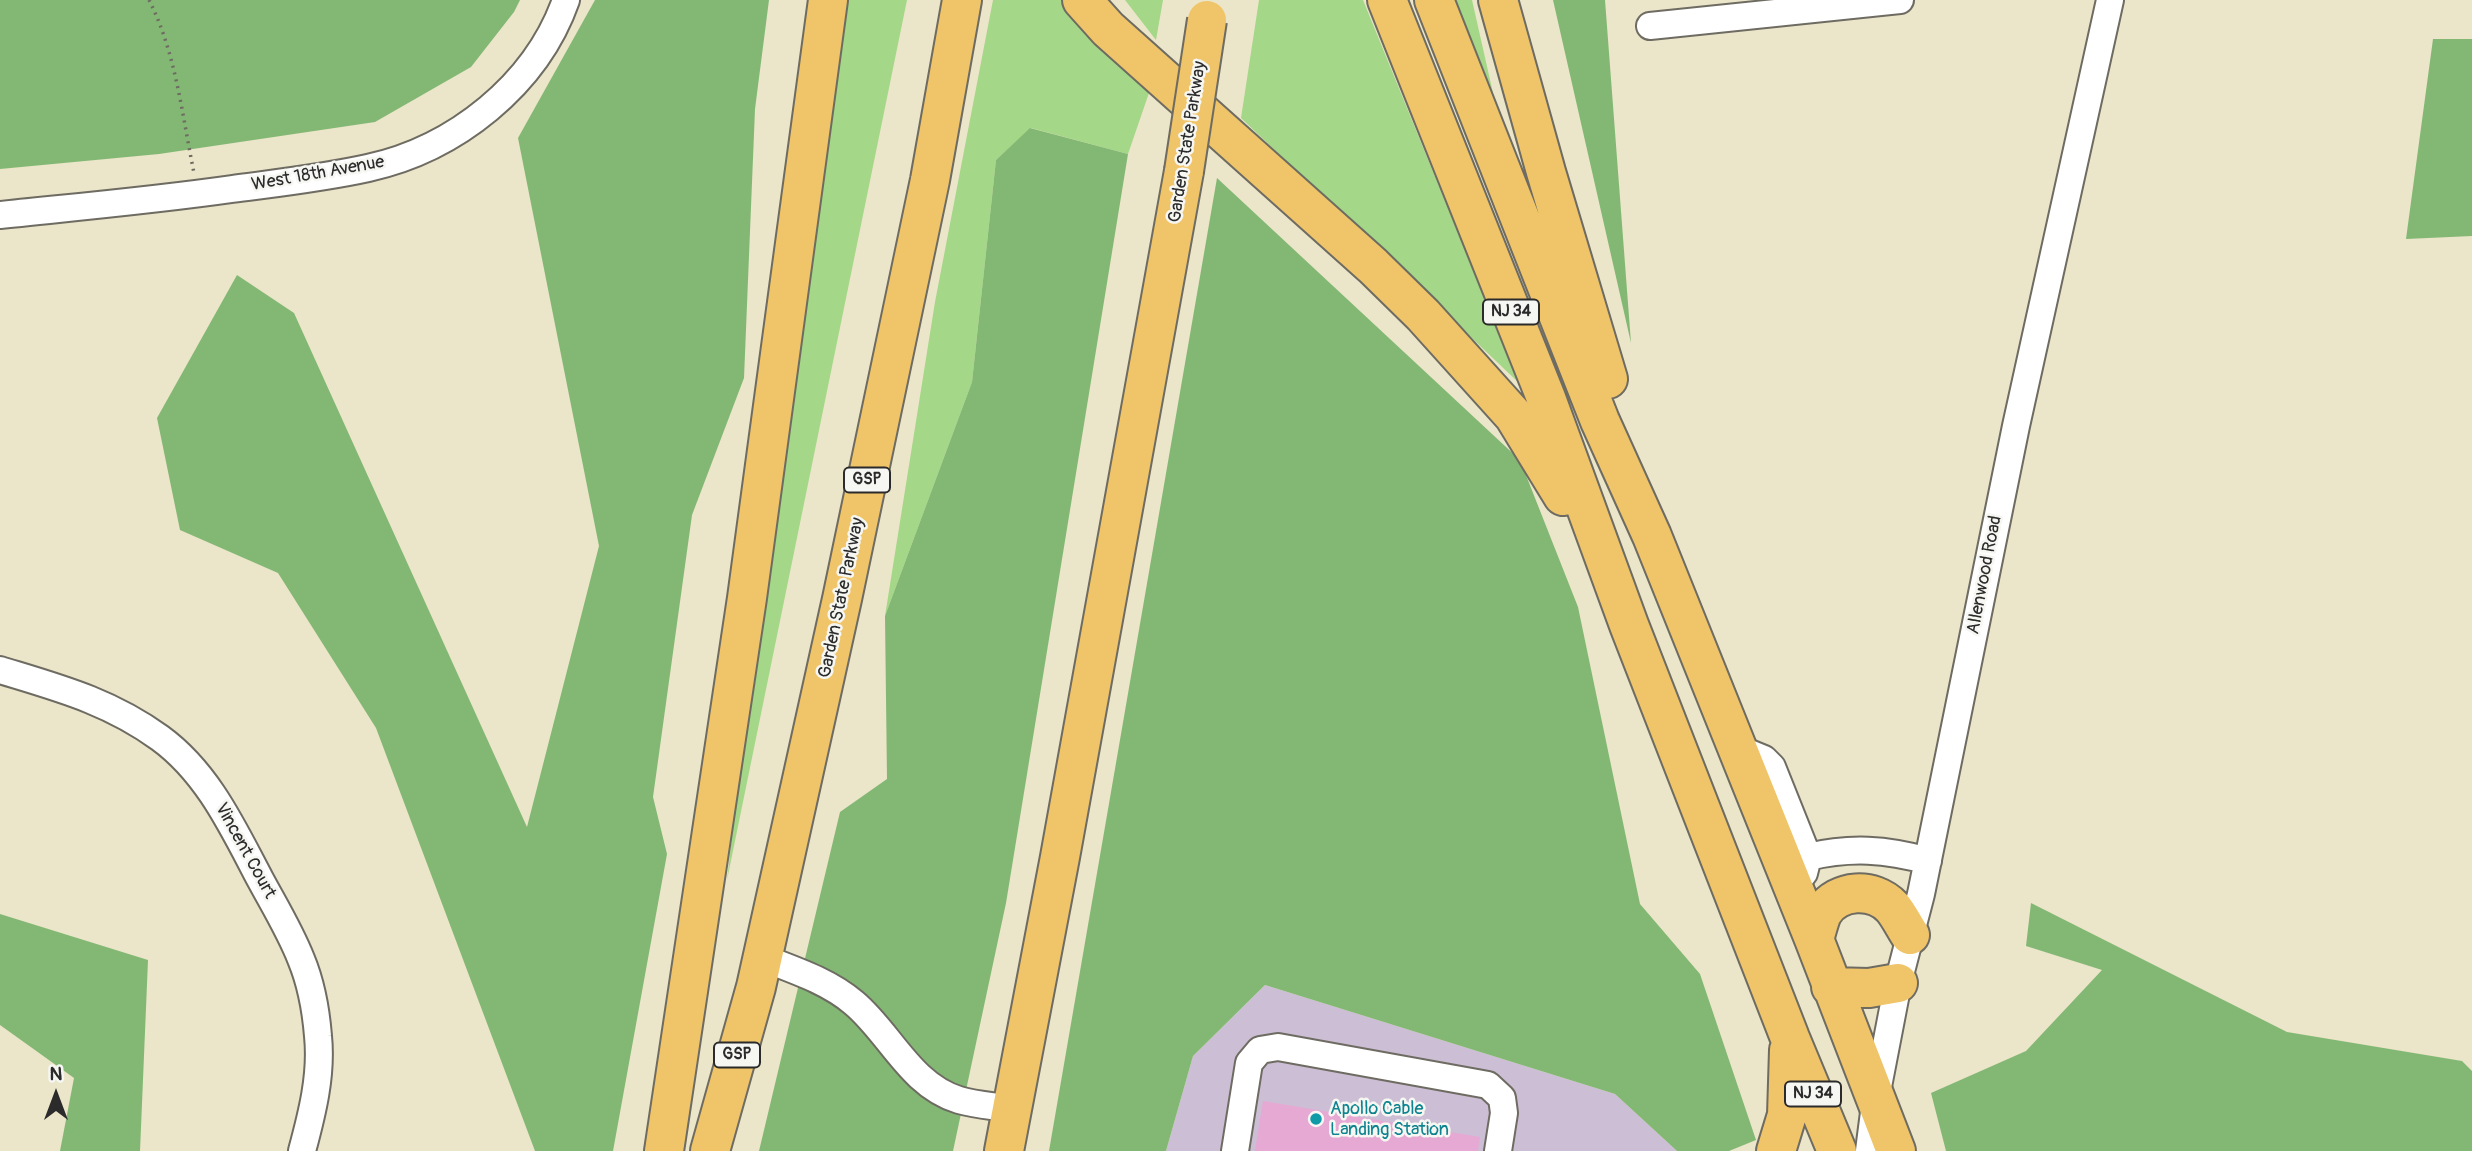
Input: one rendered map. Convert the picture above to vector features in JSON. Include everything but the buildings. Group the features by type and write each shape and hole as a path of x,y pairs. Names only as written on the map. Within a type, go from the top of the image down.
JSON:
{"highway":[{"path":"664,1151 747,598 828,0"},
{"name":"Garden State Parkway","path":"710,1151 763,958 930,180 962,0"},
{"path":"1082,0 1108,29 1373,266 1423,315 1499,398 1514,416 1554,479 1629,625"},
{"name":"NJ 34","path":"1387,0 1546,398 1629,625 1790,1038 1837,1151"},
{"name":"NJ 34","path":"1434,0 1600,421 1652,536"},
{"path":"1498,0 1652,536 1737,748 1800,872 1814,939 1896,1151"},
{"name":"Garden State Parkway","path":"1004,1151 1184,171 1209,10"},
{"path":"1814,939 1823,912 1841,896 1862,893 1875,896 1891,906 1910,935"},
{"path":"1831,987 1869,988 1898,983"},
{"path":"1776,1151 1787,1115 1790,1038"}],"street":[{"name":"West 18th Avenue","path":"0,215 198,194 370,168 410,155 436,144 483,113 522,75 551,33 566,0"},
{"path":"1650,26 1777,7 1900,0"},
{"name":"Allenwood Road","path":"1869,1151 1898,983 1928,861 2016,426 2110,0"},
{"name":"Vincent Court","path":"0,670 99,701 119,711 175,750 218,801 291,935 311,990 318,1037 318,1062 316,1093 302,1151"},
{"path":"1800,872 1836,850 1871,849 1928,861"},
{"path":"763,958 828,985 855,1003 919,1077 933,1086 958,1100 1012,1109"},
{"path":"1235,1151 1249,1063 1260,1050 1278,1047 1488,1085 1502,1098 1504,1114 1498,1151"}],"path":[{"path":"149,0 161,24 168,47 198,194"}],"shaded area":[{"path":"1265,985 1615,1094 1677,1151 1166,1151 1193,1056"}],"green space":[{"path":"0,0 520,0 514,12 471,67 375,122 159,154 0,169"},
{"path":"595,0 769,0 755,109 744,378 692,515 653,797 667,854 613,1151 535,1151 376,728 278,573 180,530 157,418 237,275 294,313 527,827 599,546 518,138"},
{"path":"828,0 907,0 727,880"},
{"path":"993,0 1068,0 1151,87 1128,154 1031,128 996,160 972,382 885,616 935,302"},
{"path":"1125,0 1163,0 1156,40"},
{"path":"1259,0 1363,0 1519,383 1241,118"},
{"path":"1456,0 1472,0 1493,93"},
{"path":"1553,0 1605,0 1631,343"},
{"path":"2433,39 2472,39 2472,236 2406,239"},
{"path":"1030,128 1128,154 1006,903 953,1151 759,1151 840,812 887,779 885,616 972,382 996,160"},
{"path":"1217,178 1520,460 1578,607 1640,904 1700,974 1756,1140 1729,1151 1677,1151 1615,1094 1265,985 1193,1056 1166,1151 1049,1151"},
{"path":"2031,903 2287,1032 2462,1061 2472,1071 2472,1151 1946,1151 1931,1093 2026,1051 2102,970 2026,946"},
{"path":"0,914 148,960 140,1151 60,1151 74,1078 0,1025"}],"place":[{"name":"Apollo Cable Landing Station","path":"1316,1119"}]}
